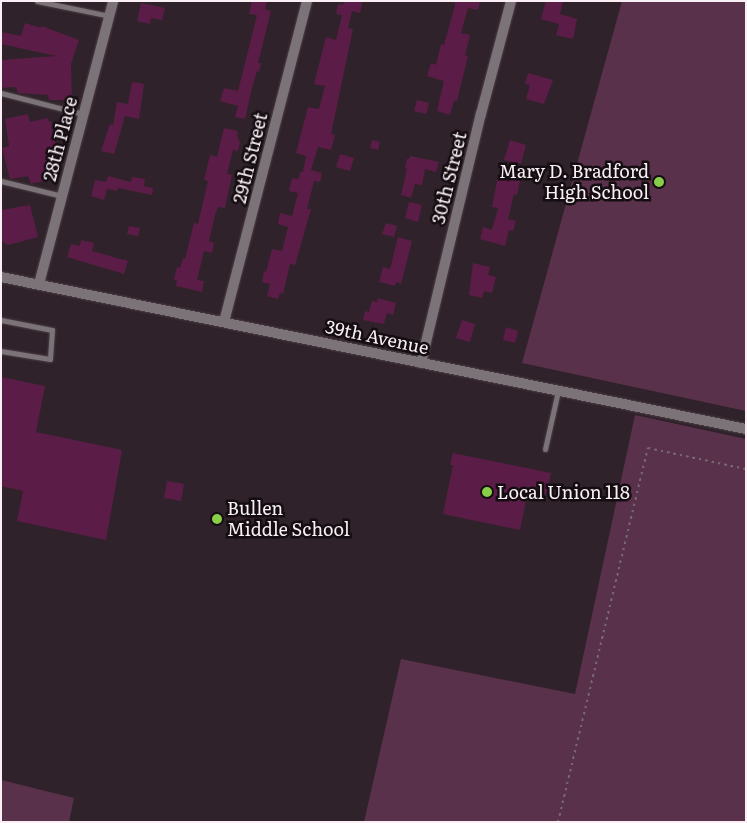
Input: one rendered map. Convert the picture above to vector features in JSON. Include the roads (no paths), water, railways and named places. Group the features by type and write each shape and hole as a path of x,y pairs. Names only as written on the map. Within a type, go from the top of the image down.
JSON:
{"street":[{"name":"28th Place","path":"39,284 114,1"},
{"name":"29th Street","path":"224,322 307,1"},
{"name":"30th Street","path":"421,363 481,114 511,1"},
{"name":"39th Avenue","path":"1,277 746,429"}],"lane":[{"path":"37,1 110,16"},
{"path":"1,93 84,114"},
{"path":"1,181 62,196"},
{"path":"1,320 52,330 50,359 1,351"},
{"path":"545,448 558,390"}],"place":[{"name":"Mary D. Bradford High School","path":"659,182"},
{"name":"Local Union 118","path":"487,492"},
{"name":"Bullen Middle School","path":"217,519"}]}
